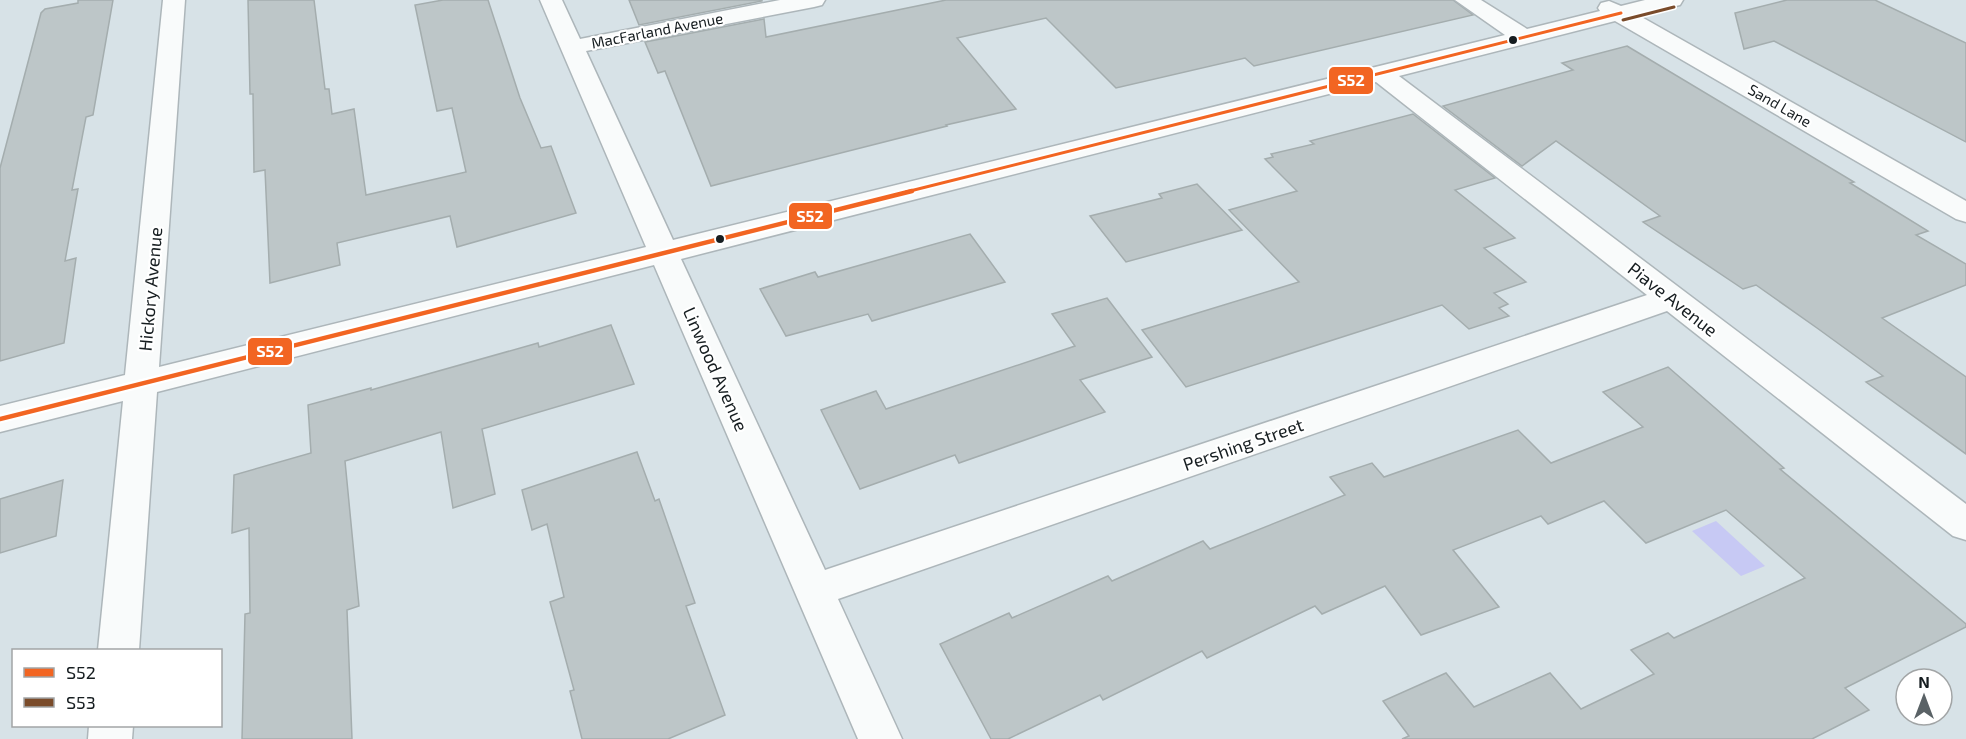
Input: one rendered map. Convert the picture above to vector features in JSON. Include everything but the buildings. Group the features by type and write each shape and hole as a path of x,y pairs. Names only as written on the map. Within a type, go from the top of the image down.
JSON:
{"street":[{"name":"Hickory Avenue","path":"118,649 174,0"},
{"name":"Linwood Avenue","path":"551,0 880,739"},
{"name":"MacFarland Avenue","path":"572,46 814,0"},
{"path":"1466,0 1524,37"},
{"name":"Sand Lane","path":"1592,0 1621,13 1966,213"},
{"path":"0,419 1672,0"},
{"name":"Piave Avenue","path":"1380,73 1966,525"},
{"name":"Pershing Street","path":"815,590 1671,298"}],"water":[{"path":"1716,521 1765,566 1741,576 1692,531"}],"transit line":[{"name":"S53","path":"1623,20 1674,7"},
{"name":"S52","path":"0,419 1621,13"}]}
